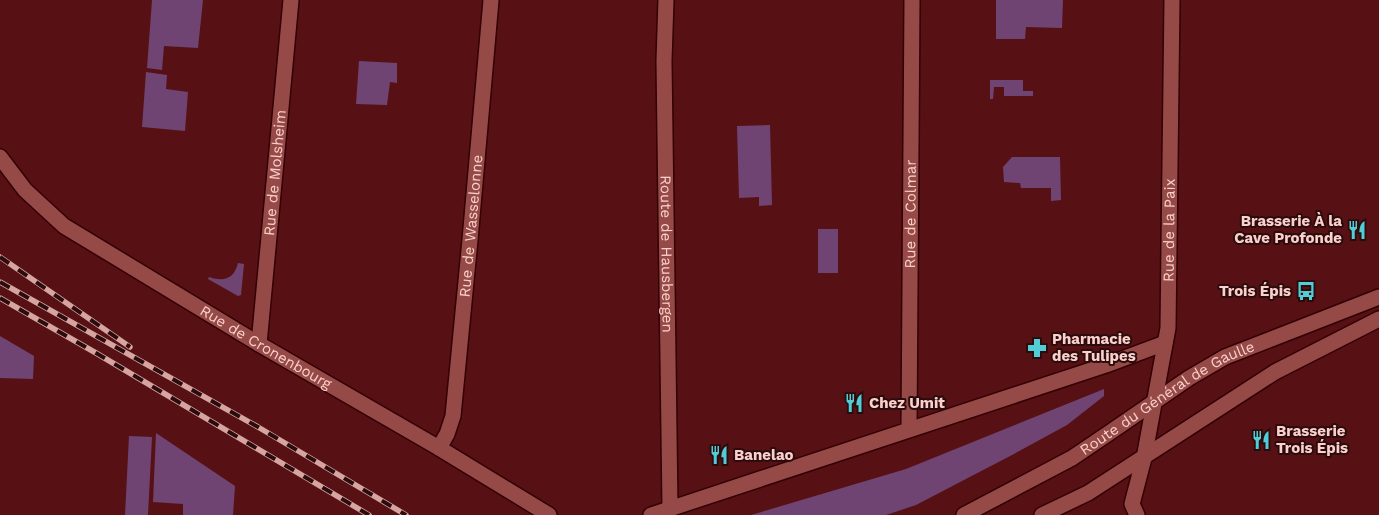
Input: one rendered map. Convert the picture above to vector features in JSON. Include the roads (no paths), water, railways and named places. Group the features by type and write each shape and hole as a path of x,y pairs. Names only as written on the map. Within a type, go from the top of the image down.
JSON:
{"street":[{"name":"Rue de Molsheim","path":"258,344 291,0"},
{"name":"Rue de Wasselonne","path":"438,448 448,434 452,416 491,0"},
{"name":"Route de Hausbergen","path":"666,0 664,61 670,508"},
{"name":"Rue de Colmar","path":"909,429 912,0"},
{"name":"Rue de la Paix","path":"1137,515 1132,504 1144,458 1155,401 1169,306 1172,0"},
{"name":"Rue de Cronenbourg","path":"0,157 25,190 64,226 258,344 550,515"},
{"name":"Route du Général de Gaulle","path":"964,515 1072,458 1189,378 1225,357 1379,297"},
{"path":"1042,515 1088,493 1275,372 1379,320"},
{"path":"651,515 1106,365 1165,343"}],"railway":[{"path":"0,257 130,347"},
{"path":"0,282 258,427 406,515"},
{"path":"0,298 369,515"}],"place":[{"name":"Brasserie À la Cave Profonde","path":"1357,230"},
{"name":"Trois Épis","path":"1306,291"},
{"name":"Pharmacie des Tulipes","path":"1037,348"},
{"name":"Chez Umit","path":"854,403"},
{"name":"Brasserie Trois Épis","path":"1261,440"},
{"name":"Banelao","path":"719,455"}]}
